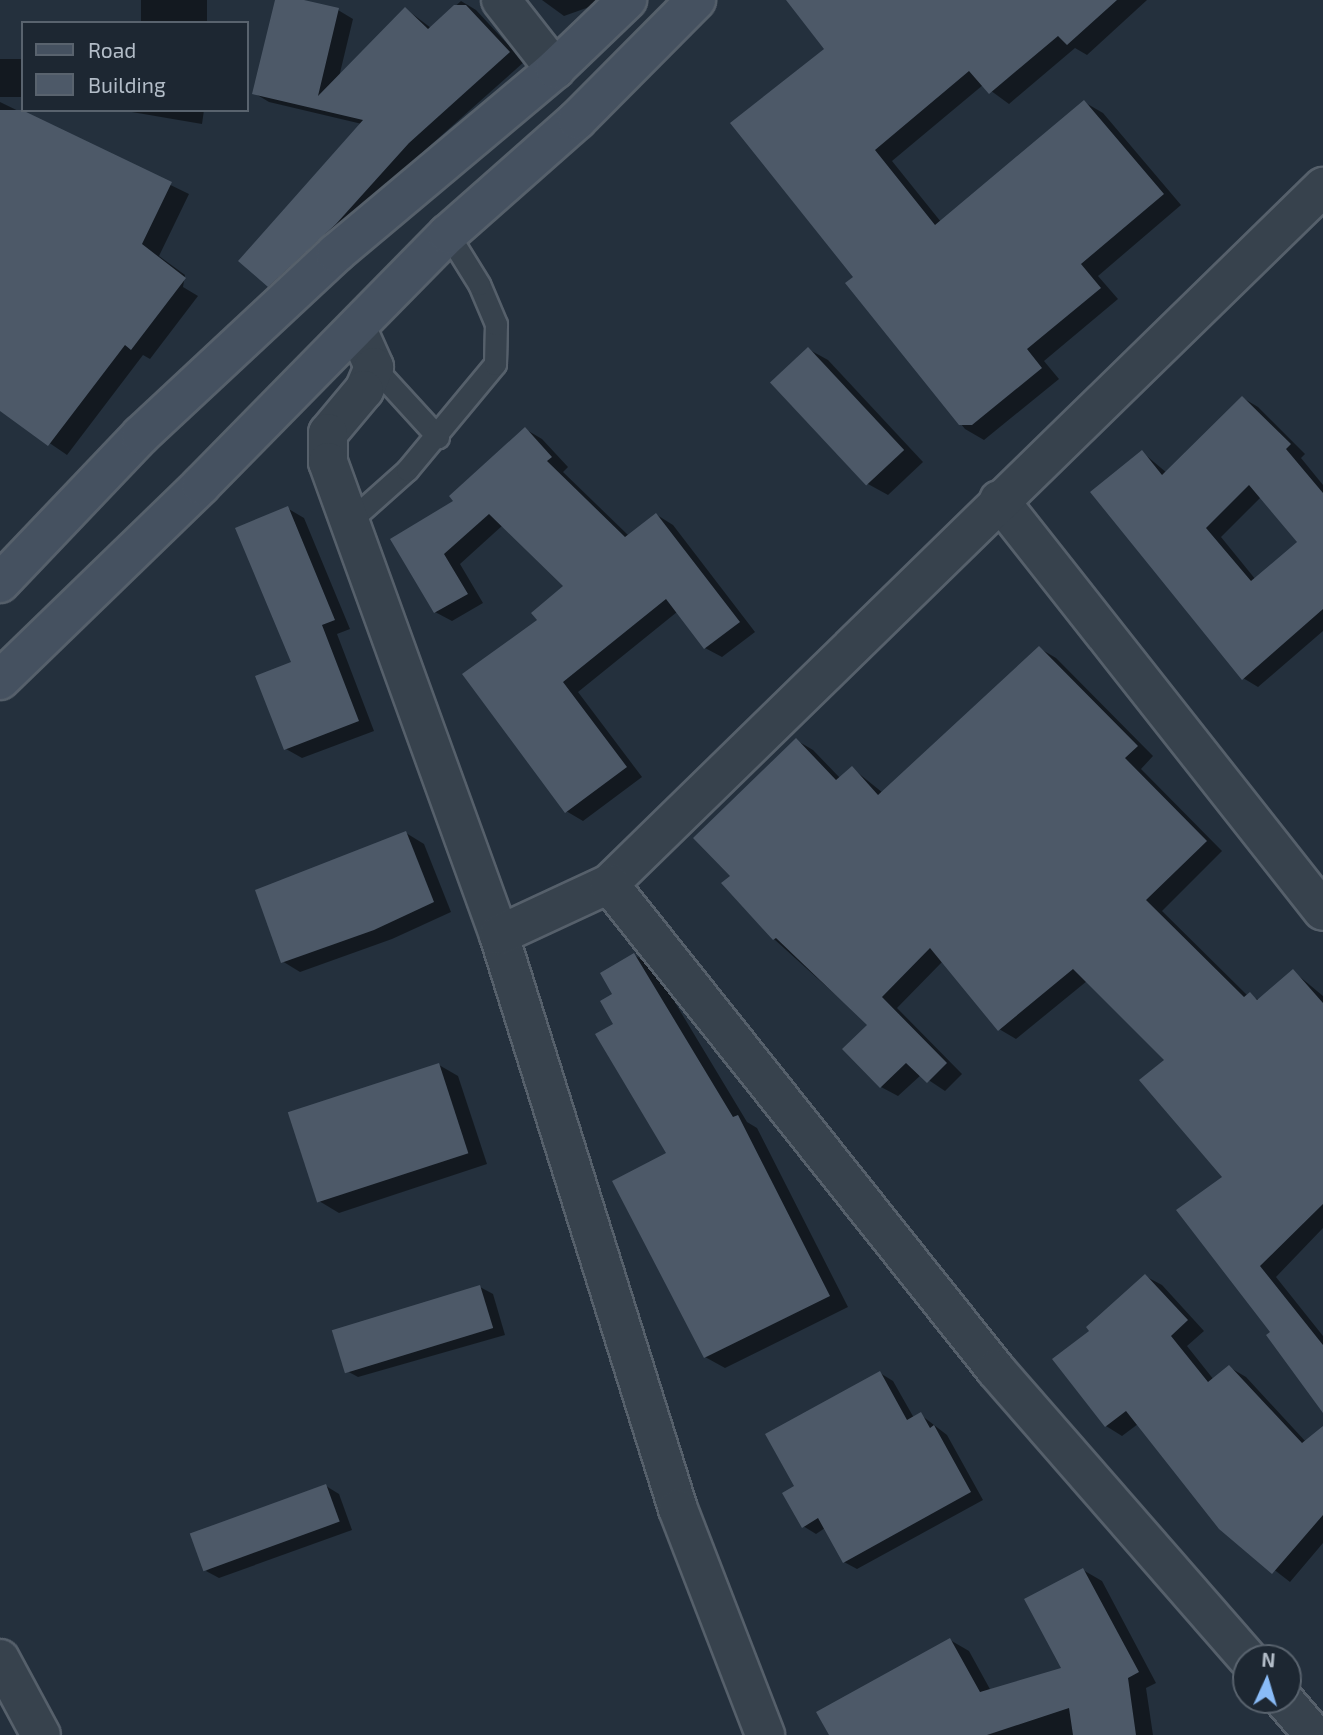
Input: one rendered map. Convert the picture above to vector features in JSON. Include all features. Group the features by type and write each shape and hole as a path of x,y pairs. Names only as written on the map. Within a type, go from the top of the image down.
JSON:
{"main road":[{"path":"0,583 141,435 337,253 555,69 627,0"},
{"path":"0,680 357,329 448,234 577,120 696,0"}],"street":[{"path":"500,0 555,69"},
{"path":"499,935 609,884 999,500 1323,187"},
{"path":"357,329 374,367 364,390 328,433 328,462 352,519 499,935 678,1509 765,1735"},
{"path":"999,500 1323,911"},
{"path":"609,884 996,1370 1235,1644"},
{"path":"0,1659 41,1735"},
{"path":"1296,1714 1314,1735"}],"lane":[{"path":"352,519 438,437 495,363 496,324 480,284 448,234"},
{"path":"374,367 438,437"}],"building":[{"path":"275,0 304,0 339,8 318,96 405,7 428,29 454,5 466,5 510,52 409,143 336,224 268,287 238,261 363,120 252,94"},
{"path":"786,0 1117,0 1067,45 1058,36 989,94 969,71 875,150 935,225 1084,100 1164,194 1081,264 1101,288 1027,349 1042,368 972,425 959,425 845,283 853,277 730,123 824,49"},
{"path":"0,110 21,110 172,182 142,244 186,278 131,350 125,345 48,446 0,411"},
{"path":"808,347 904,450 866,486 770,382"},
{"path":"1242,396 1291,444 1286,449 1323,493 1323,609 1242,680 1090,492 1142,450 1162,475","holes":["1249,485 1297,542 1251,581 1206,528"]},
{"path":"525,427 552,457 547,461 625,537 656,513 740,622 704,649 666,599 563,682 627,767 565,813 462,674 537,620 531,613 563,586 489,514 444,554 468,594 434,613 390,539 453,501 449,496"},
{"path":"288,506 335,620 322,625 359,721 284,750 255,676 291,662 235,528"},
{"path":"1039,646 1138,746 1125,758 1207,841 1146,900 1244,997 1250,992 1257,1000 1293,969 1323,1003 1323,1204 1260,1266 1323,1345 1323,1413 1266,1335 1270,1332 1176,1210 1222,1177 1139,1080 1164,1060 1073,969 998,1031 930,948 882,997 947,1063 927,1083 906,1063 880,1088 842,1049 867,1025 776,938 773,940 721,883 730,876 693,838 796,738 836,780 852,766 878,795"},
{"path":"406,831 434,902 374,930 281,963 255,890"},
{"path":"634,953 733,1117 738,1115 830,1296 704,1358 612,1181 666,1153 595,1034 613,1024 600,1001 612,994 600,973"},
{"path":"439,1063 468,1153 317,1202 288,1112"},
{"path":"1145,1274 1188,1320 1171,1336 1208,1382 1229,1365 1302,1443 1323,1426 1323,1515 1272,1574 1219,1529 1126,1411 1105,1427 1052,1359 1089,1331 1086,1327"},
{"path":"480,1285 493,1328 345,1373 332,1330"},
{"path":"880,1371 907,1420 921,1412 930,1428 934,1425 971,1492 843,1563 818,1518 802,1528 782,1493 794,1486 765,1434"},
{"path":"326,1484 340,1522 203,1571 190,1534"},
{"path":"1083,1568 1139,1672 1128,1678 1136,1735 1073,1735 1069,1708 987,1735 829,1735 816,1712 950,1638 980,1692 1061,1668 1024,1599"}]}
